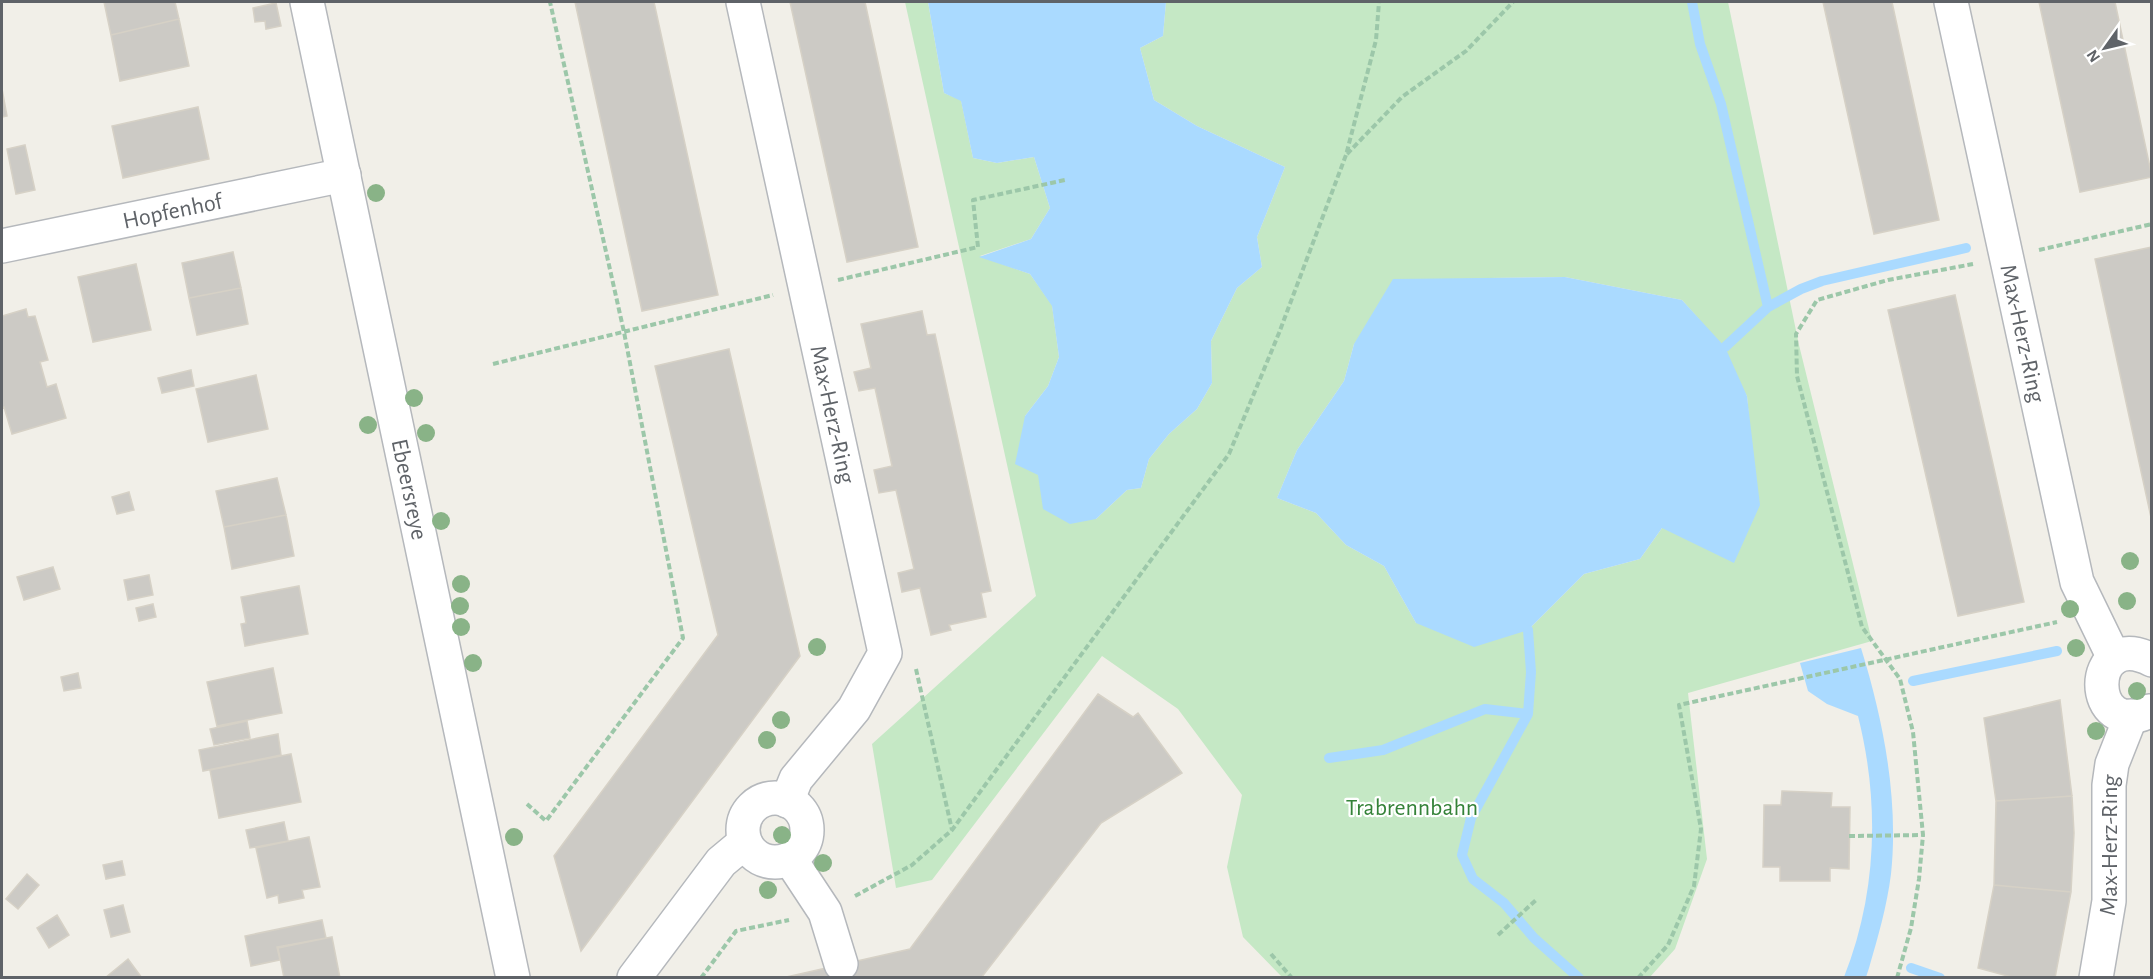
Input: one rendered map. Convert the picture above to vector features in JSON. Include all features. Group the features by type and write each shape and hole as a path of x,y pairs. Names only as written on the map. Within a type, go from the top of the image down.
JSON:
{"street":[{"name":"Ebeersreye","path":"307,2 513,978"},
{"name":"Max-Herz-Ring","path":"743,2 885,653"},
{"name":"Max-Herz-Ring","path":"1951,2 2078,582 2114,658"},
{"name":"Hopfenhof","path":"2,246 344,175"},
{"path":"787,801 796,779 854,709 885,653"},
{"path":"2141,713 2112,710 2101,693 2102,674 2114,658 2133,653 2151,660"},
{"name":"Max-Herz-Ring","path":"2096,978 2109,901 2109,785 2112,764 2141,713"},
{"path":"765,800 787,801 799,810 807,827 804,844 790,859 773,862 762,859 745,843 743,828 751,809 765,800"},
{"path":"634,978 721,862 745,843"},
{"path":"790,859 825,912 841,964"}],"path":[{"path":"526,804 546,821 682,638 624,332 550,2"},
{"path":"701,978 736,932 825,912 912,865 952,830 1229,454 1279,333 1346,155 1376,40 1379,2"},
{"path":"1346,155 1402,97 1466,51 1513,2"},
{"path":"1043,184 1065,180"},
{"path":"1898,977 1911,928 1920,879 1923,835 1913,732 1900,679 1862,627 1797,376 1796,334 1817,300 1888,280 2007,258 2151,224"},
{"path":"1638,978 1668,945 1694,886 1701,829 1679,705 1791,678 2093,614"},
{"path":"885,653 915,666 952,830"},
{"path":"1849,836 1923,835"},
{"path":"1498,934 1536,900"},
{"path":"1271,954 1292,978"}],"green space":[{"name":"Trabrennbahn","path":"905,2 928,2 944,93 961,100 973,158 997,163 1034,157 1050,208 1031,239 980,256 1030,274 1052,305 1059,357 1048,386 1025,416 1038,475 1096,519 1127,490 1141,488 1149,459 1169,434 1197,409 1212,383 1211,341 1237,288 1262,267 1257,237 1285,167 1197,126 1154,100 1140,48 1163,36 1166,2 1728,2 1799,345 1872,641 1688,693 1707,859 1675,949 1650,977 1282,977 1243,937 1227,867 1242,795 1178,709 1102,656 932,880 896,888 872,744 1036,596","holes":["1565,277 1682,300 1698,318 1747,396 1751,442 1662,528 1640,559 1584,574 1528,630 1416,623 1384,566 1346,545 1316,513 1277,498 1297,450 1344,381 1354,344 1490,278"]}],"water":[{"path":"928,2 1166,2 1163,36 1140,48 1154,100 1197,126 1285,167 1257,237 1262,267 1237,288 1211,341 1212,383 1197,409 1169,434 1149,459 1141,488 1127,490 1096,519 1070,524 1043,509 1038,475 1015,464 1025,416 1048,386 1059,357 1052,306 1030,274 979,257 1031,239 1050,208 1034,157 997,163 973,158 961,101 944,93"},
{"path":"1565,277 1682,300 1725,347 1747,396 1760,505 1734,563 1662,528 1640,559 1584,574 1528,630 1474,647 1416,623 1384,566 1346,545 1316,513 1277,498 1297,450 1344,381 1354,344 1393,279"},
{"path":"1861,648 1876,703 1887,760 1891,788 1893,846 1887,898 1866,977 1844,977 1855,946 1869,881 1872,848 1870,782 1858,716 1827,704 1808,691 1800,663"}],"building":[{"path":"104,2 175,2 179,19 111,35"},
{"path":"575,2 654,2 718,295 642,311"},
{"path":"790,2 865,2 918,247 847,262"},
{"path":"1823,2 1892,2 1939,220 1874,234"},
{"path":"2039,2 2115,2 2152,177 2080,192"},
{"path":"276,3 281,26 266,29 265,21 255,22 253,8"},
{"path":"179,19 189,66 120,81 111,35"},
{"path":"2,89 7,116 2,117"},
{"path":"198,107 209,159 123,178 112,126"},
{"path":"25,145 35,190 16,194 7,149"},
{"path":"2152,247 2152,522 2095,259"},
{"path":"233,252 241,288 189,298 182,263"},
{"path":"136,264 151,330 93,342 78,277"},
{"path":"241,288 248,324 197,335 189,298"},
{"path":"1955,295 2024,602 1958,616 1888,310"},
{"path":"26,309 28,317 35,316 48,360 40,362 47,387 56,384 66,418 12,434 4,407 2,408 2,316"},
{"path":"922,311 927,335 935,334 991,591 981,593 986,617 949,625 951,630 931,635 920,588 902,592 898,573 914,569 896,490 879,493 874,470 892,466 875,388 859,391 854,372 871,368 861,324"},
{"path":"729,349 800,656 581,951 554,856 718,635 655,366"},
{"path":"191,370 194,386 162,393 158,378"},
{"path":"256,375 268,429 208,442 196,389"},
{"path":"277,478 286,515 224,527 216,491"},
{"path":"129,492 134,510 117,514 112,497"},
{"path":"286,515 294,556 232,569 224,527"},
{"path":"53,567 60,589 24,600 17,577"},
{"path":"149,575 153,595 128,600 124,580"},
{"path":"299,586 308,634 245,646 241,624 246,623 241,597"},
{"path":"153,604 156,617 139,621 136,608"},
{"path":"273,668 282,713 217,726 207,682"},
{"path":"78,673 81,688 64,691 61,677"},
{"path":"1098,694 1133,717 1138,713 1182,773 1101,823 981,978 782,978 910,949"},
{"path":"2060,700 2072,796 1996,801 1984,718"},
{"path":"247,721 250,738 214,745 210,729"},
{"path":"278,734 281,755 203,771 199,750"},
{"path":"291,754 301,802 219,818 210,770"},
{"path":"1782,791 1832,793 1831,807 1850,807 1849,869 1830,868 1830,881 1780,881 1780,867 1763,867 1764,805 1781,805"},
{"path":"2072,796 2074,833 2071,892 1994,885 1996,801"},
{"path":"284,822 288,841 250,848 246,830"},
{"path":"309,837 320,887 302,890 304,898 279,903 278,895 267,898 256,848"},
{"path":"122,861 125,875 106,879 103,865"},
{"path":"27,874 39,885 18,909 6,899"},
{"path":"1994,885 2071,892 2055,978 2015,978 1978,968"},
{"path":"123,905 130,932 111,937 104,910"},
{"path":"57,915 69,935 49,948 37,928"},
{"path":"322,920 326,938 277,947 280,960 251,966 245,936"},
{"path":"332,937 340,978 284,978 278,948"},
{"path":"128,959 142,978 105,978"}],"waterway":[{"path":"1692,2 1700,44 1721,104 1768,307 1725,347"},
{"path":"1768,307 1801,289 1822,281 1966,248"},
{"path":"1528,630 1531,672 1528,714 1471,818 1462,855 1473,879 1504,903 1534,938 1579,978"},
{"path":"1913,681 2057,651"},
{"path":"1329,758 1383,750 1485,709 1528,714"},
{"path":"1911,968 1940,978"}]}
